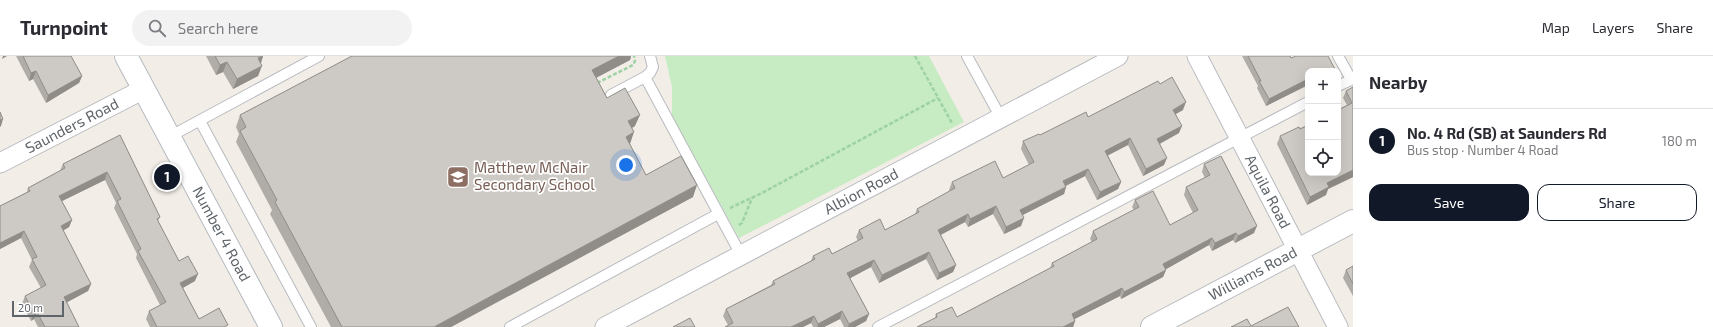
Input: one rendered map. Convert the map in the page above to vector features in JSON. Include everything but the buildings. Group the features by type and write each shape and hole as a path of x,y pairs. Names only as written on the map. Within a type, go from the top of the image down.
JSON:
{"main road":[{"name":"Number 4 Road","path":"126,56 271,327"},
{"name":"Williams Road","path":"1152,327 1353,221"}],"street":[{"name":"Albion Road","path":"605,327 1118,56"},
{"name":"Aquila Road","path":"1197,56 1297,251 1338,327"},
{"name":"Saunders Road","path":"0,163 144,89"}],"lane":[{"path":"169,137 319,56"},
{"path":"611,95 650,73 653,67 650,56"},
{"path":"967,56 1002,118"},
{"path":"1338,56 1352,79 1341,84"},
{"path":"645,77 741,255"},
{"path":"878,327 1305,104"},
{"path":"200,121 311,327"},
{"path":"510,327 718,214"}],"path":[{"path":"590,87 633,65 635,60 634,56"},
{"path":"915,56 961,139"},
{"path":"718,214 752,198 938,98"},
{"path":"727,231 742,223 752,198"}],"green space":[{"path":"665,56 929,56 964,122 739,238 672,116 672,87"}],"place":[{"name":"No. 4 Rd (SB) at Saunders Rd","path":"167,177"},
{"name":"Matthew McNair Secondary School","path":"458,177"}]}
